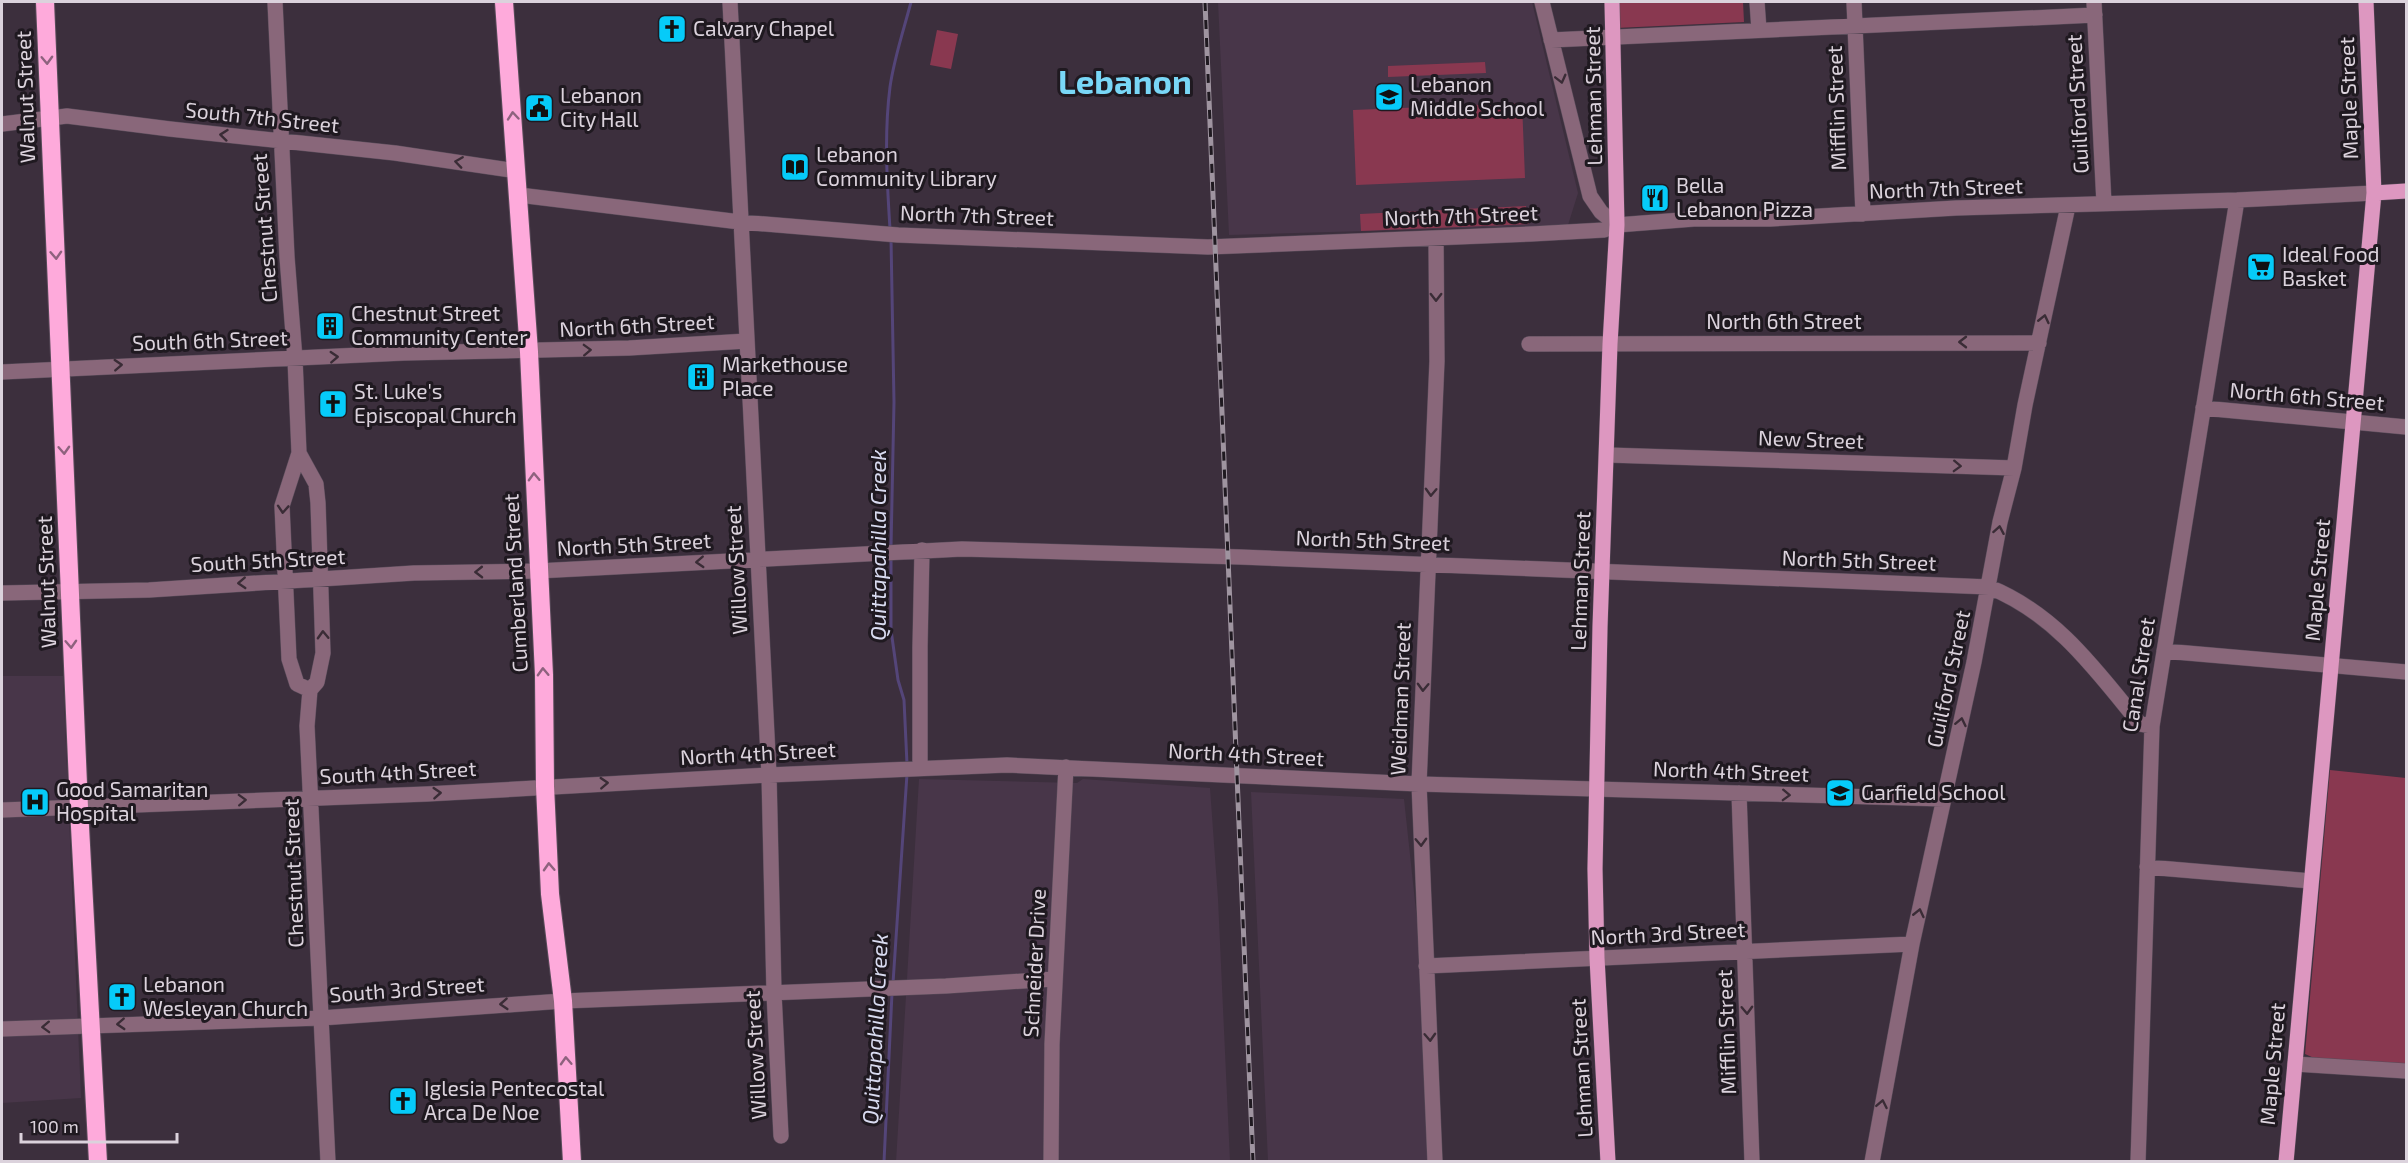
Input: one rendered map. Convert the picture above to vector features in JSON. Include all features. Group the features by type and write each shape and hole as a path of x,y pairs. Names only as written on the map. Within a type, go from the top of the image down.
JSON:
{"highway":[{"name":"Walnut Street","path":"45,2 78,808 98,1161"},
{"name":"Cumberland Street","path":"504,2 529,352 537,571 544,675 545,786 550,894 563,1001 572,1161"}],"main road":[{"name":"Lehman Street","path":"1608,1161 1597,958 1595,789 1610,344 1617,225 1615,37 1612,2"},
{"name":"Maple Street","path":"2286,1161 2374,193 2366,2"},
{"name":"North 7th Street","path":"2374,193 2406,190"}],"street":[{"name":"Chestnut Street","path":"275,2 286,257 295,359 299,453 282,506 284,581 292,672 297,684 310,690"},
{"name":"Willow Street","path":"730,2 769,774 774,993 781,1136"},
{"path":"1542,2 1590,196 1601,212 1617,225"},
{"path":"1757,2 1759,30"},
{"name":"Mifflin Street","path":"1854,2 1863,214"},
{"path":"1551,40 1855,26 2094,8"},
{"name":"Guilford Street","path":"2094,8 2104,204"},
{"name":"South 7th Street","path":"2,124 67,116 395,153 517,171"},
{"name":"North 7th Street","path":"519,195 740,222 880,234 1208,247 1604,230 1617,225 1694,219 1766,219 1956,208 2237,200 2374,193"},
{"name":"Canal Street","path":"2138,1161 2152,726 2237,200"},
{"name":"Guilford Street","path":"1872,1161 1912,944 2068,206"},
{"name":"Weidman Street","path":"1435,1161 1419,784 1437,361 1436,238"},
{"name":"North 6th Street","path":"529,352 747,341"},
{"name":"North 6th Street","path":"1529,344 2039,343"},
{"name":"South 6th Street","path":"2,372 404,353 529,352"},
{"name":"North 6th Street","path":"2203,408 2406,427"},
{"name":"Chestnut Street","path":"299,453 316,484 321,579 323,653 317,682 310,690 308,726 328,1161"},
{"name":"New Street","path":"1608,455 2014,468"},
{"name":"North 5th Street","path":"537,571 962,549 1209,556 1989,587 2004,593 2045,618 2087,658 2140,724 2152,726"},
{"path":"912,768 922,550"},
{"name":"South 5th Street","path":"2,593 148,590 414,573 537,571"},
{"path":"2164,651 2406,672"},
{"name":"North 4th Street","path":"545,786 769,774 1007,765 1419,784 1944,800"},
{"name":"Schneider Drive","path":"1051,1161 1054,979 1066,767"},
{"name":"South 4th Street","path":"2,810 427,794 545,786"},
{"name":"Mifflin Street","path":"1739,793 1752,1161"},
{"path":"2146,867 2311,881"},
{"name":"North 3rd Street","path":"1426,966 1912,944"},
{"path":"563,1001 1054,979"},
{"name":"South 3rd Street","path":"2,1029 321,1018 563,1001"},
{"path":"2295,1064 2406,1071"}],"shaded area":[{"name":"Lebanon Middle School","path":"1218,2 1532,2 1578,193 1568,225 1229,235"},
{"path":"1614,2 1743,2 1744,22 1616,28"},
{"path":"937,30 958,34 951,69 930,65"},
{"path":"1485,62 1486,73 1388,77 1388,66"},
{"path":"1522,103 1525,178 1356,185 1353,110"},
{"path":"1526,206 1529,224 1361,231 1360,214"},
{"name":"Good Samaritan Hospital","path":"2,676 63,676 81,1098 2,1103"},
{"path":"2330,770 2406,778 2406,1065 2314,1058 2305,1054"},
{"path":"919,779 1077,783 1083,779 1210,788 1218,899 1230,1161 896,1162"},
{"path":"1251,792 1404,799 1417,920 1428,1161 1268,1161"}],"waterway":[{"name":"Quittapahilla Creek","path":"890,229 887,158 888,105 894,65 911,2"},
{"name":"Quittapahilla Creek","path":"891,239 894,402 891,547"},
{"name":"Quittapahilla Creek","path":"891,557 891,630 898,680 904,700 907,764"},
{"name":"Quittapahilla Creek","path":"893,983 907,774"},
{"name":"Quittapahilla Creek","path":"884,1162 892,993"}],"railway":[{"path":"1205,2 1253,1162"}],"place":[{"name":"Calvary Chapel","path":"672,29"},
{"name":"Lebanon Middle School","path":"1389,97"},
{"name":"Lebanon City Hall","path":"539,108"},
{"name":"Lebanon Community Library","path":"795,167"},
{"name":"Bella Lebanon Pizza","path":"1655,198"},
{"name":"Ideal Food Basket","path":"2261,267"},
{"name":"Chestnut Street Community Center","path":"330,326"},
{"name":"Markethouse Place","path":"701,377"},
{"name":"St. Luke's Episcopal Church","path":"333,404"},
{"name":"Garfield School","path":"1840,793"},
{"name":"Good Samaritan Hospital","path":"35,802"},
{"name":"Lebanon Wesleyan Church","path":"122,997"},
{"name":"Iglesia Pentecostal Arca De Noe","path":"403,1101"}],"district":[{"name":"Lebanon","path":"1125,82"}]}
